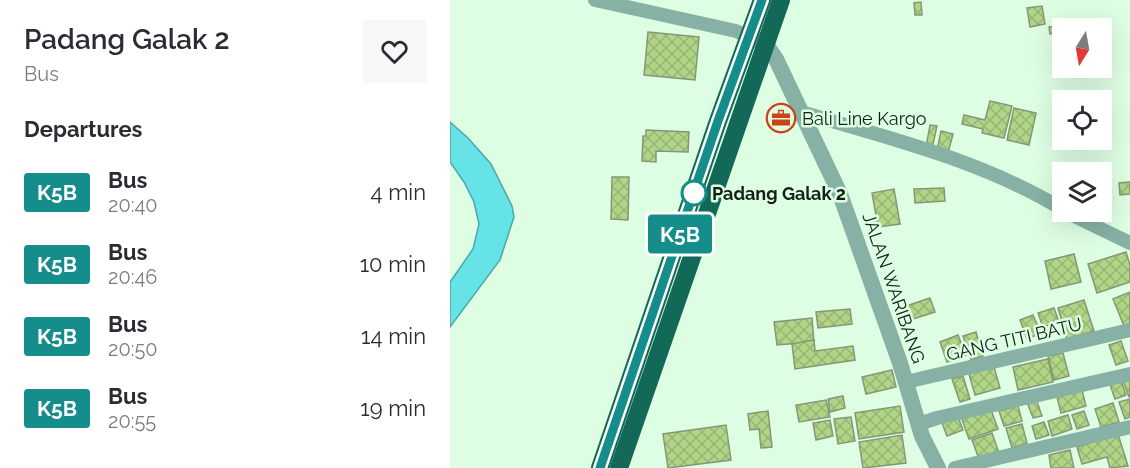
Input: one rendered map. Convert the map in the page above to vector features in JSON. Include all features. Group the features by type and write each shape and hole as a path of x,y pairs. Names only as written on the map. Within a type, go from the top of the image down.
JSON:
{"highway":[{"path":"619,468 757,40 762,0"},
{"path":"600,468 718,121 757,40 781,0"}],"street":[{"path":"595,0 736,31 757,40"},
{"name":"JALAN WARIBANG","path":"757,40 786,77 840,194 906,382 922,436 938,468"},
{"path":"801,112 960,162 1016,183 1052,203"},
{"path":"1087,222 1130,243"},
{"name":"GANG TITI BATU","path":"906,382 1130,330"},
{"path":"919,424 1130,374"},
{"path":"955,468 1130,427"}],"water":[{"path":"450,122 491,164 512,206 514,217 500,260 450,327 450,282 473,249 479,224 474,202 450,162"}],"building":[{"path":"921,2 922,15 915,15 914,3"},
{"path":"1042,6 1045,24 1030,27 1027,8"},
{"path":"648,32 699,37 695,80 644,75"},
{"path":"990,101 1012,106 1004,138 982,133 983,129 962,124 964,115 985,120"},
{"path":"1014,108 1036,113 1029,145 1007,140"},
{"name":"Bali Line Kargo","path":"774,111 789,113 787,126 772,124"},
{"path":"930,125 937,126 932,149 926,147"},
{"path":"646,130 689,132 688,152 656,151 656,162 642,161 643,136 646,136"},
{"path":"941,131 953,134 948,153 937,150"},
{"path":"612,177 629,177 628,220 611,219"},
{"path":"1130,182 1130,194 1120,195 1119,183"},
{"path":"944,188 945,201 915,203 914,189"},
{"path":"894,189 900,224 878,227 872,193"},
{"path":"1126,252 1130,265 1130,282 1097,293 1088,264"},
{"path":"1074,254 1081,282 1051,289 1045,261"},
{"path":"1130,292 1130,323 1124,326 1113,299"},
{"path":"930,298 935,312 910,320 906,306"},
{"path":"1084,300 1094,331 1067,339 1058,308"},
{"path":"1054,308 1059,322 1043,327 1038,313"},
{"path":"850,309 852,324 818,328 816,312"},
{"path":"1033,315 1041,333 1027,339 1020,320"},
{"path":"812,318 814,342 777,345 774,322"},
{"path":"976,332 983,356 971,360 963,336"},
{"path":"958,335 966,355 947,362 940,342"},
{"path":"814,340 815,351 853,346 855,360 795,369 792,344"},
{"path":"1121,341 1128,361 1116,365 1109,345"},
{"path":"1063,353 1069,376 1054,380 1048,356"},
{"path":"1048,359 1053,382 1018,390 1013,367"},
{"path":"994,367 1000,388 975,395 969,374"},
{"path":"892,370 896,387 866,394 862,377"},
{"path":"963,376 970,399 960,402 952,379"},
{"path":"1130,376 1130,397 1129,397 1122,378"},
{"path":"1120,378 1126,395 1115,399 1109,382"},
{"path":"1082,390 1086,406 1061,413 1057,397"},
{"path":"843,396 845,408 830,412 828,399"},
{"path":"1036,399 1042,416 1033,418 1027,402"},
{"path":"1130,399 1130,417 1125,419 1119,402"},
{"path":"826,400 830,417 799,422 796,405"},
{"path":"1113,403 1119,422 1101,427 1095,409"},
{"path":"900,406 904,432 859,439 855,413"},
{"path":"1018,406 1022,421 1004,426 999,411"},
{"path":"990,407 998,429 969,439 961,417"},
{"path":"768,411 772,447 761,448 759,429 750,430 748,414"},
{"path":"1084,411 1089,425 1077,429 1072,415"},
{"path":"1068,415 1072,429 1052,436 1048,421"},
{"path":"851,417 855,441 838,444 834,419"},
{"path":"958,417 963,430 947,436 942,423"},
{"path":"830,420 833,436 816,440 813,423"},
{"path":"1044,422 1049,435 1036,439 1032,426"},
{"path":"1022,424 1027,443 1012,448 1006,428"},
{"path":"726,425 731,460 668,468 663,434"},
{"path":"992,433 999,453 979,459 972,440"},
{"path":"1118,434 1128,466 1110,468 1107,457 1082,464 1077,447"},
{"path":"902,435 906,463 863,468 859,442"},
{"path":"1070,450 1074,468 1051,468 1049,455"}],"bus line":[{"name":"K5B","path":"600,468 718,121 762,0"}],"place":[{"name":"Bali Line Kargo","path":"781,118"},
{"name":"Padang Galak 2","path":"694,193"}]}
